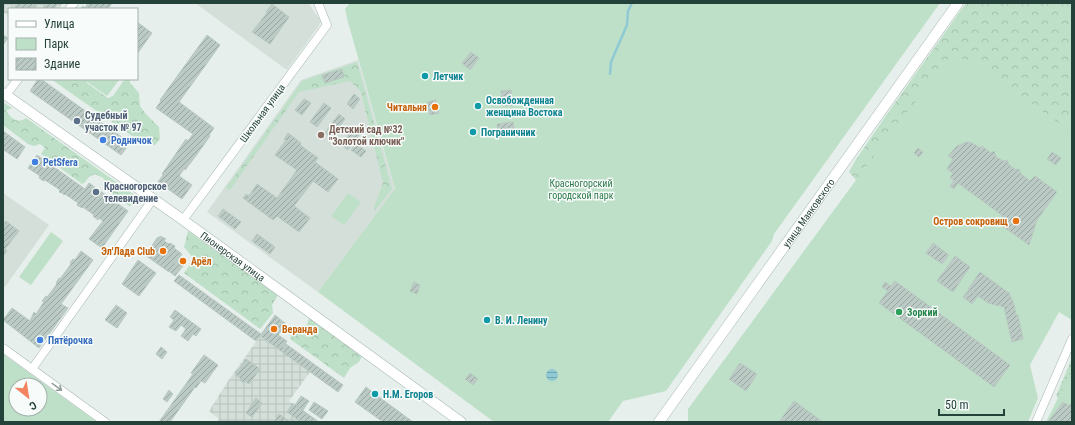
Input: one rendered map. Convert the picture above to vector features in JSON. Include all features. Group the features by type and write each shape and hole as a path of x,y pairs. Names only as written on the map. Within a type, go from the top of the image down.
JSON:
{"street":[{"name":"Школьная улица","path":"183,220 327,25 318,3"},
{"name":"улица Маяковского","path":"659,422 958,3"},
{"path":"4,94 17,80"},
{"name":"Пионерская улица","path":"4,94 183,220 461,422"},
{"path":"32,369 153,199"},
{"path":"1036,422 1072,339"},
{"path":"3,348 105,422"}],"shaded area":[{"path":"3,3 63,3 59,8 8,8 8,15 3,12"},
{"path":"195,3 308,3 321,21 287,70"},
{"name":"Детский сад №32 \"Золотой ключик\"","path":"358,60 395,190 318,292 207,212 301,80"},
{"path":"3,193 49,225 5,287 3,285"},
{"path":"260,336 310,372 289,401 319,422 217,422 219,419 209,411"}],"green space":[{"name":"Красногорский городской парк","path":"350,3 940,3 774,234 772,241 666,391 623,401 608,422 494,422 318,292 395,189 348,22 345,9"},
{"path":"966,3 1072,3 1072,181 884,175 856,180 849,172 855,161"},
{"name":"Зоркий","path":"951,55 979,65 1072,133 1072,320 1059,312 1030,365 1038,398 1028,422 688,422 688,409 856,180"},
{"path":"357,62 392,189 375,211 374,207 383,183 361,92 350,81 299,92 230,190 226,188 302,81"},
{"path":"52,80 86,80 87,83 108,98 113,96 124,80 130,80 130,83 139,93 140,106 159,127 160,139 155,145 149,145 135,138"},
{"path":"84,80 119,80 107,96"},
{"path":"3,102 12,108 6,111 15,120 20,121 26,118 140,199 136,204 129,206 106,189 107,183 103,178 95,174 89,177 82,184 41,154 45,148 40,144 34,146 28,144 3,125"},
{"path":"348,193 361,202 344,225 331,216"},
{"path":"188,231 278,295 272,305 273,313 260,329 184,273 194,259 184,247"},
{"path":"51,232 63,241 31,285 19,277"},
{"path":"309,318 362,356 359,362 350,368 344,378 290,339 293,329 307,325"},
{"path":"3,354 35,377 8,377 8,417 48,417 48,387 97,422 3,422"},
{"path":"1072,358 1072,402 1063,402 1056,396"},
{"path":"1072,370 1072,422 1046,422"}],"water":[{"path":"552,369 556,371 558,375 556,379 552,381 548,379 546,375 548,371"}],"building":[{"path":"17,3 38,3 34,8 14,8"},
{"path":"47,3 58,3 55,8 44,8"},
{"path":"88,3 112,3 109,8 85,8"},
{"path":"272,4 289,17 270,44 252,32"},
{"path":"138,23 152,33 138,53"},
{"path":"3,35 8,38 3,45"},
{"path":"207,35 220,45 179,102 214,128 195,157 179,176 192,185 182,199 158,182 186,139 188,141 193,134 156,108 161,101 160,100"},
{"path":"471,52 479,58 470,70 462,63"},
{"path":"342,69 344,77 325,83 322,75"},
{"path":"37,80 42,80 130,143 121,155 30,91"},
{"path":"511,90 514,105 503,106 501,91"},
{"path":"354,94 360,99 353,109 347,104"},
{"path":"304,99 311,103 302,115 295,110"},
{"path":"436,100 439,113 430,115 427,102"},
{"path":"324,103 331,108 317,127 310,122"},
{"path":"339,114 345,119 331,138 325,133"},
{"path":"513,122 515,133 498,135 497,124"},
{"path":"355,126 362,131 348,150 341,145"},
{"path":"3,131 25,147 17,159 4,150 3,152"},
{"path":"288,133 301,143 300,145 318,158 315,162 338,179 328,192 313,181 294,206 310,218 299,232 277,216 273,220 243,198 246,194 249,196 257,184 277,198 297,170 275,155 286,140 284,139"},
{"path":"967,142 980,148 982,146 991,153 994,151 996,157 1003,161 1007,160 1009,165 1016,170 1019,169 1021,174 1030,181 1035,176 1057,192 1037,220 1029,245 998,223 1003,216 958,183 954,189 950,186 954,180 950,178 953,173 947,169 953,159 948,156 957,146"},
{"path":"356,144 366,151 361,157 351,150"},
{"path":"918,148 923,152 919,157 914,153"},
{"path":"1052,152 1061,158 1056,165 1047,159"},
{"path":"37,155 85,189 89,183 128,211 102,248 89,239 103,221 99,218 98,220 83,207 82,208 77,205 78,203 65,194 64,195 59,192 60,190 45,180 44,181 39,178 40,176 28,168"},
{"path":"223,209 241,222 235,229 218,216"},
{"path":"6,221 19,231 5,249 7,251 3,256 3,225"},
{"path":"257,234 275,247 270,254 252,241"},
{"name":"Эл'Лада Club","path":"160,236 166,239 164,241 175,246 174,248 182,254 169,272 145,255"},
{"path":"933,243 949,255 942,264 926,253"},
{"path":"81,251 93,260 61,304 68,308 39,348 3,320 12,308 30,321 34,312 36,314 44,302 42,301 46,296 47,297 57,284 56,283 59,278 60,279 71,264 70,263 73,259 75,260"},
{"path":"955,256 970,267 953,292 937,281"},
{"path":"181,257 187,261 175,276 170,272"},
{"path":"138,260 156,273 139,296 122,284"},
{"path":"980,272 1009,293 1014,304 1004,307 988,303 968,289"},
{"path":"179,275 261,334 256,341 174,281"},
{"path":"895,281 1010,365 994,387 879,303 888,291 882,287 885,282 891,286"},
{"path":"414,282 420,285 417,294 410,291"},
{"path":"969,290 978,296 972,304 963,297"},
{"path":"1014,304 1023,339 1012,342 1004,307"},
{"path":"116,305 127,313 117,328 105,320"},
{"path":"175,310 201,329 196,336 193,334 188,341 181,336 186,329 181,325 176,331 169,327 174,320 170,317"},
{"name":"Веранда","path":"275,315 286,324 278,335 287,341 281,351 260,336"},
{"path":"286,344 343,385 338,392 281,351"},
{"path":"161,347 167,352 162,359 156,354"},
{"path":"204,355 218,365 205,383 201,381 196,388 195,387 170,422 159,422 193,374 191,373"},
{"path":"246,359 260,369 249,384 245,381 244,383 235,374"},
{"path":"740,363 757,374 746,391 729,379"},
{"path":"470,373 478,379 473,385 465,379"},
{"path":"366,387 413,422 383,422 355,402"},
{"path":"169,390 173,394 167,402 163,399"},
{"path":"301,396 309,401 303,410 295,405"},
{"path":"256,398 262,403 252,417 246,413"},
{"path":"794,401 823,422 779,422"},
{"path":"314,402 328,411 322,419 309,410"},
{"path":"1063,402 1069,406 1072,402 1072,422 1048,422"},
{"path":"293,403 319,422 301,422 287,412"},
{"path":"279,414 290,422 274,422"}],"waterway":[{"path":"610,74 611,62 627,25 628,11 632,3"}],"place":[{"name":"Летчик","path":"425,76"},
{"name":"Освобожденная женщина Востока","path":"478,106"},
{"name":"Читальня","path":"435,107"},
{"name":"Судебный участок № 97","path":"77,121"},
{"name":"Пограничник","path":"473,132"},
{"name":"Детский сад №32 \"Золотой ключик\"","path":"321,135"},
{"name":"Родничок","path":"103,140"},
{"name":"PetSfera","path":"35,162"},
{"name":"Красногорское телевидение","path":"96,192"},
{"name":"Остров сокровищ","path":"1016,221"},
{"name":"Эл'Лада Club","path":"163,251"},
{"name":"Арёл","path":"183,261"},
{"name":"Зоркий","path":"899,312"},
{"name":"В. И. Ленину","path":"487,320"},
{"name":"Веранда","path":"274,329"},
{"name":"Пятёрочка","path":"40,340"},
{"name":"Н.М. Егоров","path":"375,394"}]}
